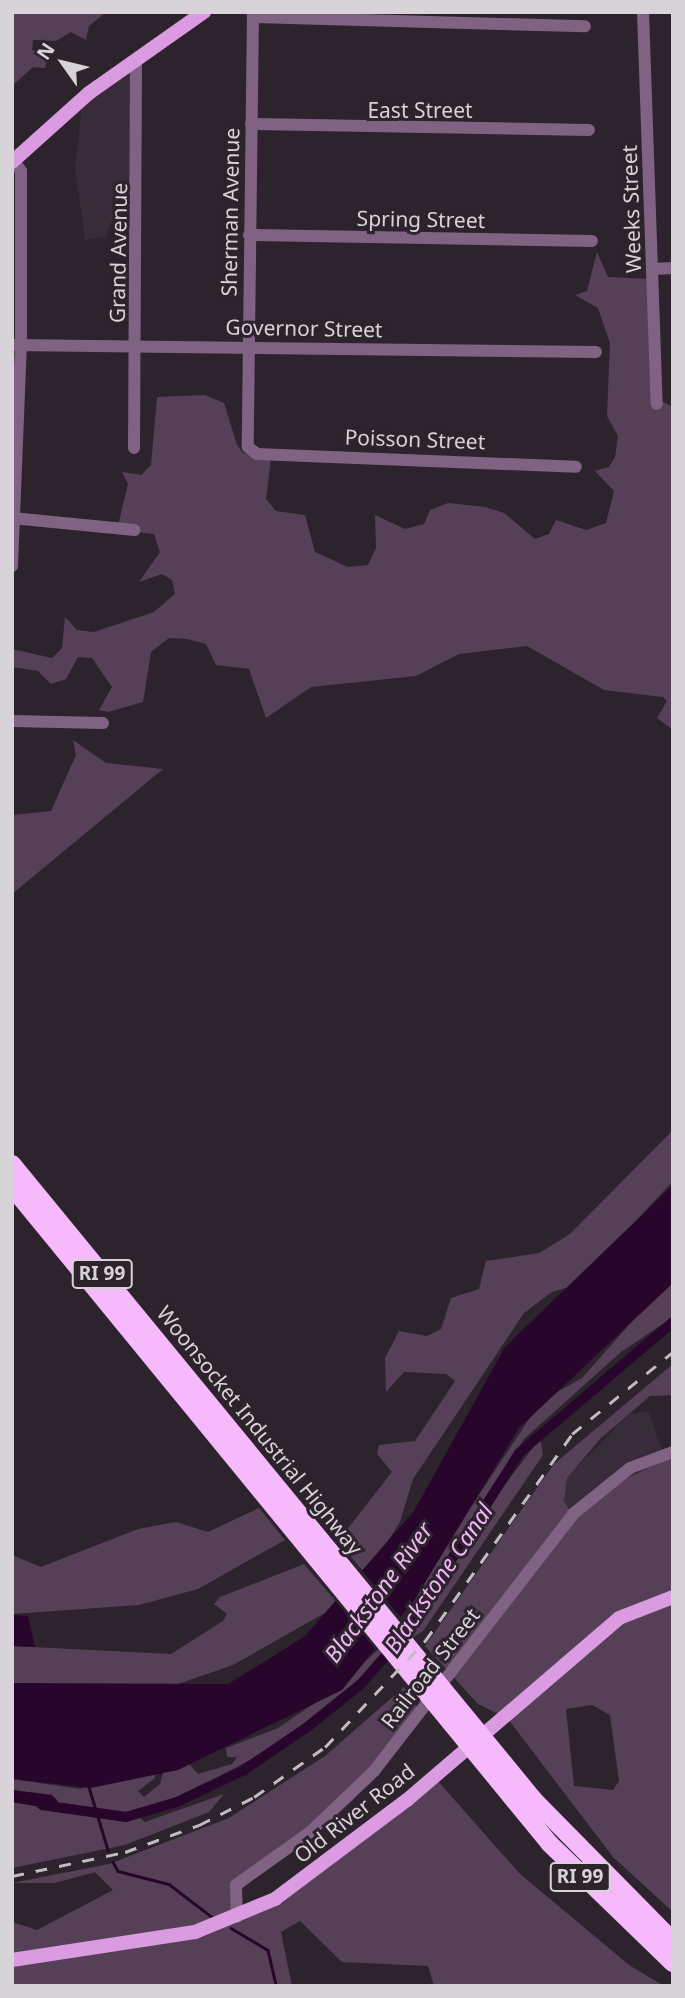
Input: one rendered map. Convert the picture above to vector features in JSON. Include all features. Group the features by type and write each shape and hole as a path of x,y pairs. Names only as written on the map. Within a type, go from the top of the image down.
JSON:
{"highway":[{"name":"Woonsocket Industrial Highway","path":"12,1164 187,1389"},
{"name":"Woonsocket Industrial Highway","path":"12,1187 187,1389 504,1775 592,1889 673,1963"},
{"name":"Woonsocket Industrial Highway","path":"504,1775 673,1941"}],"main road":[{"path":"13,162 136,60 204,12"},
{"name":"Old River Road","path":"12,1960 136,1944 237,1917 319,1871 619,1618 673,1597"}],"street":[{"name":"Weeks Street","path":"643,12 657,404"},
{"path":"253,15 585,26"},
{"name":"Sherman Avenue","path":"252,452 247,347 253,15"},
{"name":"Grand Avenue","path":"135,448 136,60"},
{"name":"East Street","path":"251,124 589,130"},
{"path":"12,566 21,172 13,162"},
{"name":"Spring Street","path":"249,235 592,240"},
{"path":"653,269 673,268"},
{"name":"Governor Street","path":"17,345 596,352"},
{"name":"Poisson Street","path":"252,452 576,467"},
{"path":"15,519 134,530"},
{"path":"12,721 103,723"},
{"name":"Railroad Street","path":"237,1917 236,1885 309,1833 374,1771 573,1514 630,1468 673,1452"}],"shaded area":[{"path":"12,12 106,12 89,26 86,40 71,32 56,41 33,40 32,50 48,54 45,68 33,67 12,86"},
{"path":"137,65 140,221 111,222 106,237 85,240 75,168 82,104"},
{"path":"597,252 608,277 652,279 655,398 673,407 673,730 657,718 667,701 663,697 604,690 527,646 459,654 416,676 311,687 266,718 249,669 216,665 206,644 187,639 169,638 151,652 143,702 108,712 99,710 112,687 92,658 78,657 66,679 51,684 38,671 12,667 12,649 52,658 62,648 65,617 77,630 94,632 154,612 175,594 172,580 162,574 139,582 160,552 154,534 117,530 128,484 122,472 141,475 151,465 157,397 205,395 224,403 237,445 243,453 271,458 266,499 276,511 305,515 315,552 348,567 368,565 376,548 375,515 405,529 424,524 430,510 448,503 485,507 504,513 535,539 549,534 556,520 586,530 606,523 614,491 595,471 609,467 615,457 618,436 607,416 610,343 598,308 575,295 587,291"},
{"path":"73,740 106,763 163,769 12,894 12,815 51,811 76,755"},
{"path":"673,1130 673,1181 576,1285 552,1292 524,1313 413,1479 400,1522 366,1575 338,1541 392,1472 377,1454 379,1445 415,1441 455,1381 446,1374 404,1372 386,1392 385,1358 399,1331 427,1336 441,1329 451,1298 479,1289 486,1261 539,1253 570,1234"},
{"path":"673,1275 673,1317 621,1352 524,1439 402,1634 399,1627 457,1528 541,1401 582,1378"},
{"path":"673,1364 673,1395 650,1396 601,1438 567,1478 564,1501 573,1515 609,1487 673,1456 673,1912 613,1857 508,1719 478,1704 425,1646 554,1464","holes":["592,1705 610,1715 619,1781 613,1790 574,1786 566,1709"]},
{"path":"648,1411 665,1458 574,1515 564,1501 566,1478 629,1414"},
{"path":"540,1438 543,1455 423,1631 409,1640 491,1503"},
{"path":"259,1508 285,1540 198,1589 139,1605 12,1614 12,1555 41,1567 138,1529 176,1522 208,1532"},
{"path":"304,1564 339,1605 233,1665 166,1688 12,1683 12,1646 171,1654 223,1621 227,1614 214,1604 220,1597"},
{"path":"383,1645 388,1649 361,1682 273,1748 140,1818 145,1822 224,1794 209,1812 125,1845 12,1868 12,1802 52,1809 52,1795 12,1790 12,1779 80,1789 156,1767 155,1778 138,1791 144,1797 160,1784 164,1769 189,1764 198,1774 232,1764 237,1757 227,1757 226,1748 278,1728 334,1690"},
{"path":"404,1687 420,1712 352,1801 237,1892 236,1912 289,1896 437,1780 519,1873 629,1965 664,1986 434,1986 428,1966 342,1962 300,1921 281,1932 292,1986 12,1986 12,1922 37,1930 113,1890 95,1872 55,1883 12,1883 109,1864 229,1818 325,1756"}],"water":[{"name":"Blackstone River","path":"673,1185 673,1283 519,1428 415,1599 342,1690 178,1770 91,1788 12,1779 12,1683 228,1684 304,1637 414,1511 505,1347"},
{"path":"12,1615 28,1616 35,1647 12,1646"},
{"path":"12,1790 52,1795 58,1801 53,1809 12,1802"}],"pier":[{"path":"360,1568 403,1620 377,1651 333,1598"}],"waterway":[{"name":"Blackstone Canal","path":"42,1805 126,1817 177,1802 244,1770 306,1728 361,1684 402,1637 519,1453 673,1322"},
{"path":"89,1787 108,1850"},
{"path":"113,1862 118,1871 169,1884 212,1917"},
{"path":"231,1928 268,1950 276,1986"}],"railway":[{"path":"12,1876 125,1852 199,1825 254,1797 325,1747 425,1641 572,1434 673,1352"}]}
